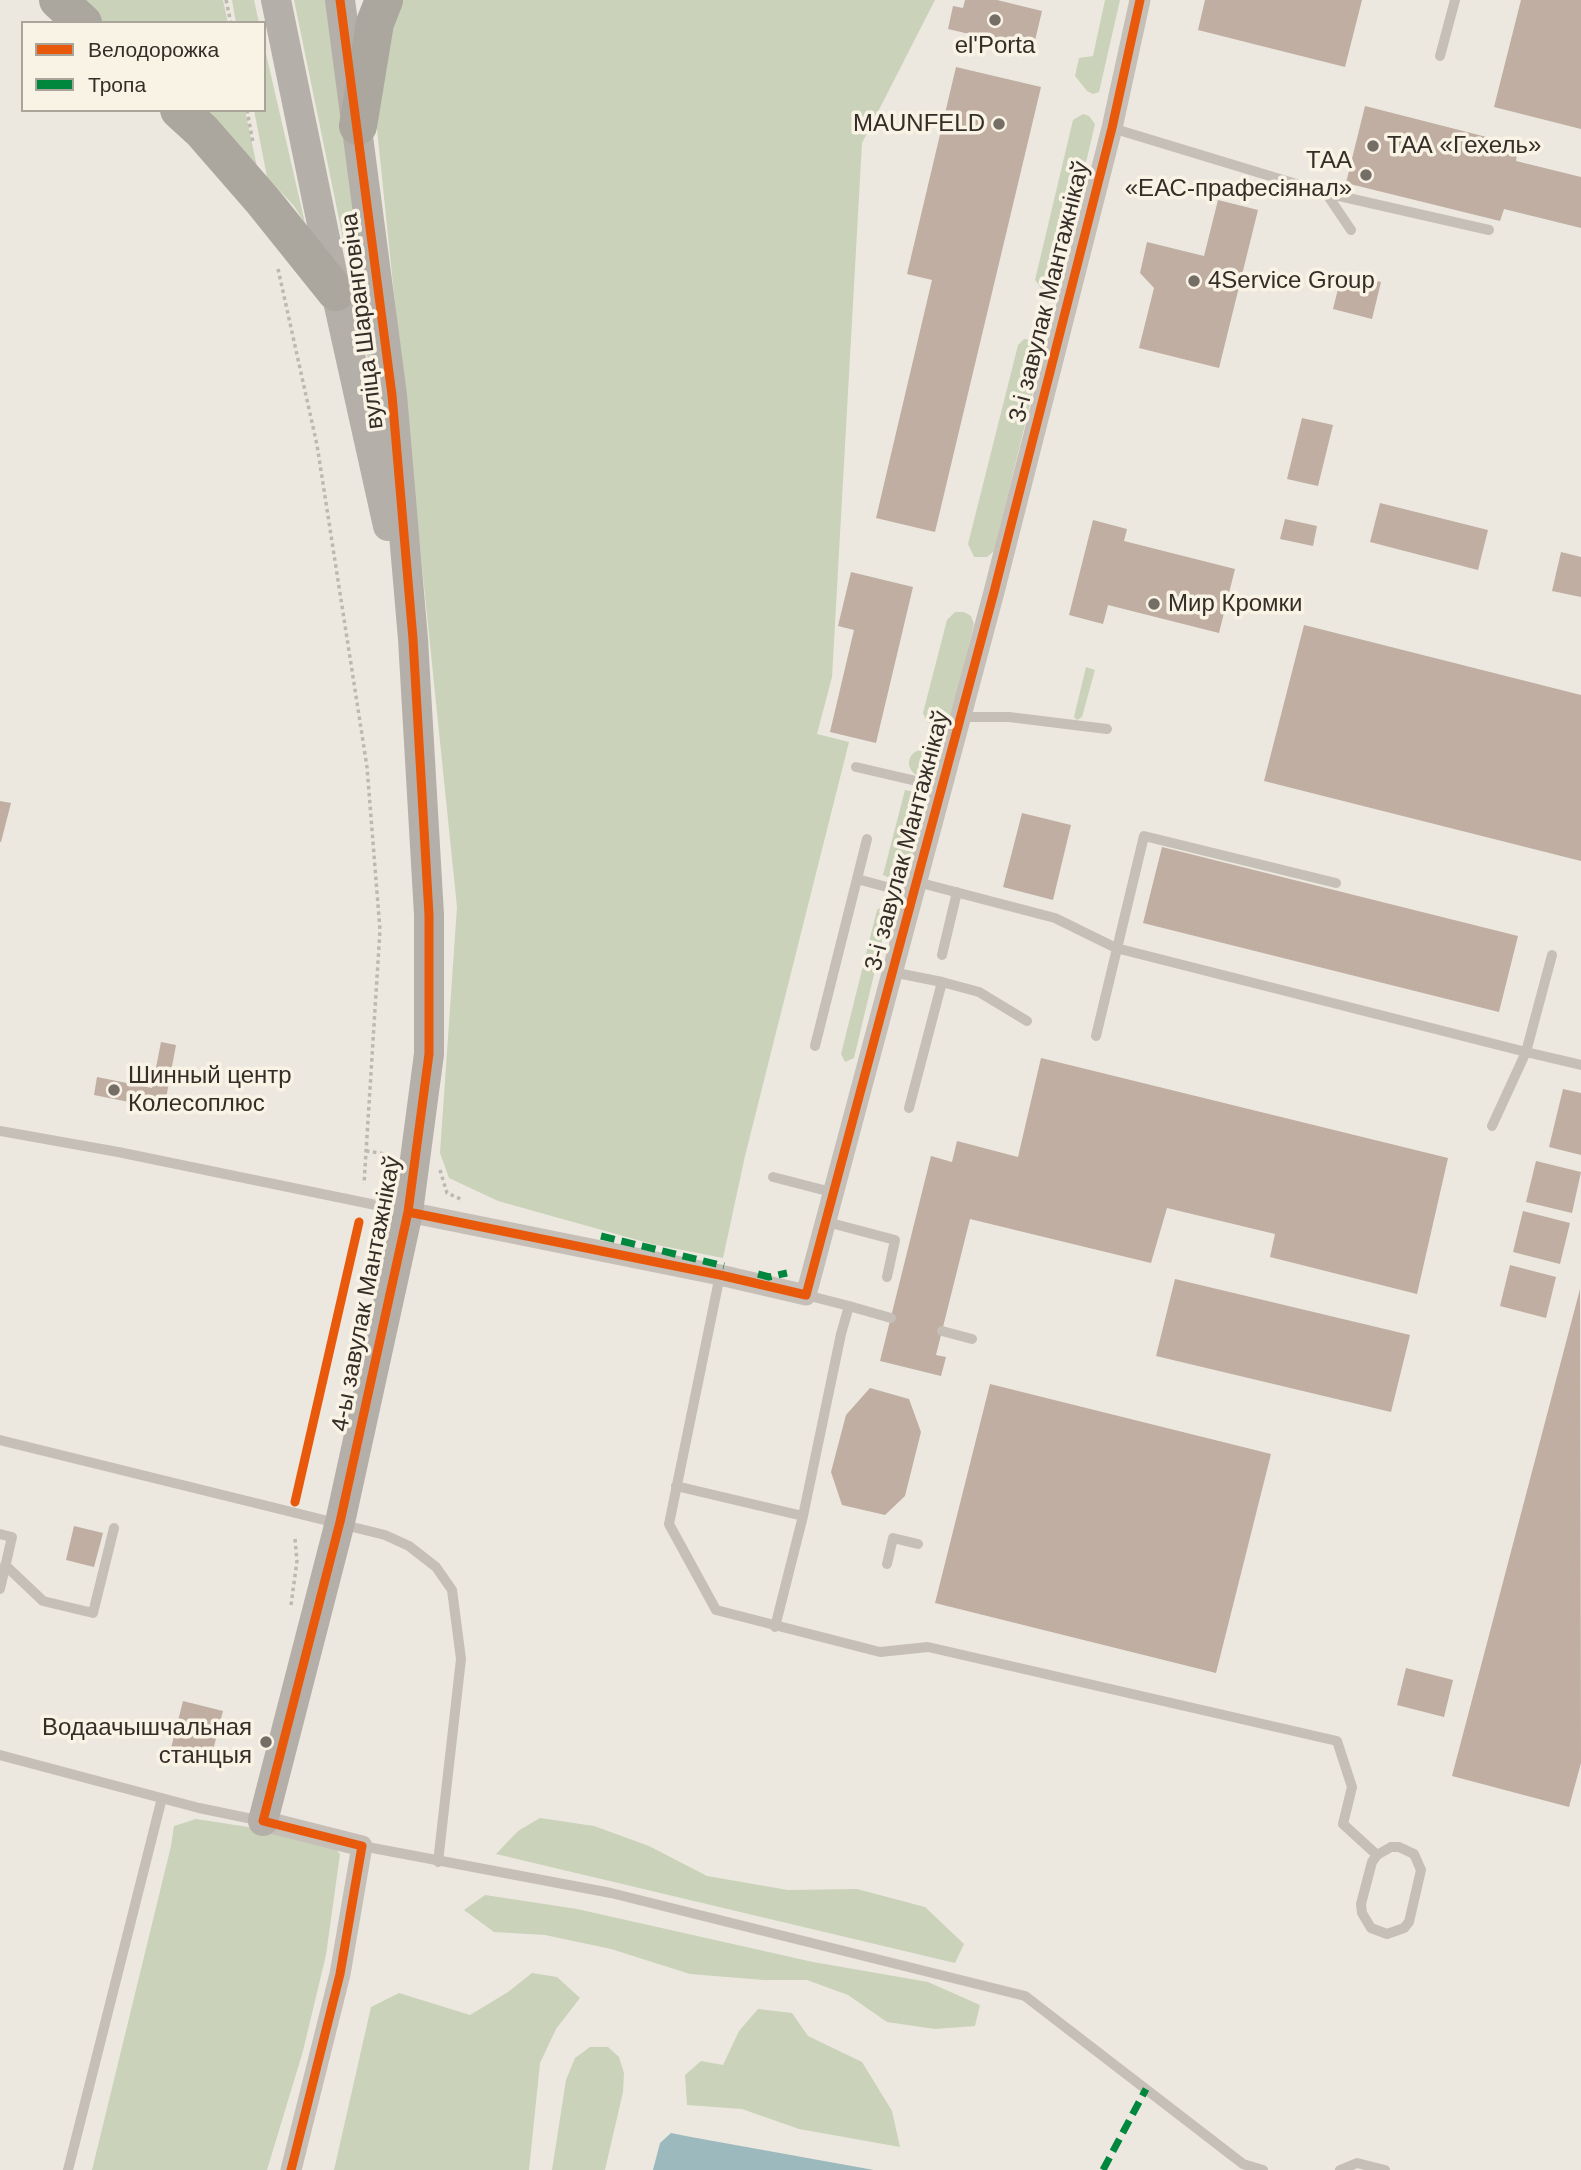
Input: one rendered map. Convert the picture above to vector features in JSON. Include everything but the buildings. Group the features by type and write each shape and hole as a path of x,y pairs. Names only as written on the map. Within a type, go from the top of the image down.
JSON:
{"highway":[{"path":"58,0 81,21"},
{"path":"359,125 375,23 384,0"},
{"path":"181,112 202,131 263,201 336,292"}],"street":[{"name":"вуліца Шаранговіча","path":"276,0 336,292 413,639"},
{"name":"вуліца Шаранговіча","path":"341,0 392,395 413,639"},
{"name":"3-і завулак Мантажнікаў","path":"807,1295 961,717 1111,128 1140,0"},
{"name":"4-ы завулак Мантажнікаў","path":"263,1821 340,1522 408,1212 429,1054 429,915 413,639"},
{"path":"408,1212 807,1295"},
{"path":"263,1821 362,1846 340,1974 291,2170"}],"lane":[{"path":"1440,56 1455,0"},
{"path":"1111,128 1326,193 1489,230"},
{"path":"1326,193 1351,230"},
{"path":"961,717 1009,717 1107,729"},
{"path":"856,767 942,787"},
{"path":"1096,1036 1144,836 1336,883"},
{"path":"815,1046 867,839"},
{"path":"857,879 957,892 1055,918 1116,948 1581,1065"},
{"path":"942,955 957,892"},
{"path":"1492,1126 1526,1052 1552,955"},
{"path":"892,972 979,992 1027,1021"},
{"path":"909,1108 942,982"},
{"path":"0,1131 118,1152 408,1212"},
{"path":"773,1177 835,1193"},
{"path":"827,1222 895,1240 887,1277"},
{"path":"720,1275 669,1524 716,1610 880,1652 928,1647 1337,1741 1352,1787 1343,1824 1377,1855"},
{"path":"807,1295 891,1318"},
{"path":"775,1627 803,1516 849,1306"},
{"path":"942,1331 972,1339"},
{"path":"0,1440 385,1535 409,1546 436,1567 452,1590 461,1659 438,1862"},
{"path":"676,1486 803,1516"},
{"path":"5,1565 43,1601 93,1613 114,1528"},
{"path":"0,1534 12,1537 0,1589"},
{"path":"887,1564 893,1538 918,1544"},
{"path":"0,1755 162,1798 263,1821"},
{"path":"68,2170 162,1798"},
{"path":"362,1846 611,1894 1025,1996 1243,2164 1263,2170"},
{"path":"1391,1847 1407,1849 1419,1862 1422,1870 1409,1922 1396,1932 1379,1932 1371,1928 1362,1913 1361,1904 1372,1862 1377,1855 1391,1847"},
{"path":"1340,2170 1357,2163 1385,2170"}],"path":[{"path":"226,0 230,21"},
{"path":"247,112 253,145"},
{"path":"276,260 317,445 367,767 380,930 364,1184"},
{"path":"366,1151 393,1156"},
{"path":"295,1502 359,1222"}],"green space":[{"path":"71,0 223,0 228,21 95,21"},
{"path":"232,0 254,0 259,21 236,21"},
{"path":"294,0 328,0 380,402 377,404"},
{"path":"393,0 935,0 862,143 832,677 817,734 849,742 745,1156 723,1258 652,1244 498,1201 449,1178 440,1153 457,907 373,90"},
{"path":"1105,0 1120,0 1099,92 1093,94 1087,91 1075,76 1079,58 1093,56"},
{"path":"266,54 305,223 294,206 267,177 254,112 266,112"},
{"path":"197,112 245,112 257,167"},
{"path":"1083,114 1089,116 1095,124 1057,286 1048,290 1041,288 1035,280 1073,120"},
{"path":"1024,339 1040,341 1044,347 994,551 987,557 974,557 968,544 1018,345"},
{"path":"955,612 964,612 971,616 974,624 950,722 939,726 927,722 923,713 947,620"},
{"path":"1086,667 1095,670 1082,717 1077,720 1074,717"},
{"path":"922,750 931,754 935,763 931,772 922,776 913,772 909,763 913,754"},
{"path":"905,790 924,794 928,799 911,865 895,878 890,878 883,875"},
{"path":"883,906 889,912 854,1058 845,1062 841,1054 877,910"},
{"path":"540,1818 594,1826 649,1846 707,1876 788,1890 857,1889 925,1907 964,1944 955,1963 496,1854 518,1831"},
{"path":"196,1819 327,1839 340,1854 326,1955 303,2051 267,2170 92,2170 174,1826"},
{"path":"485,1895 577,1909 813,1962 928,1982 980,2005 975,2026 935,2029 887,2022 848,1995 807,1980 764,1980 690,1974 611,1949 545,1935 494,1932 464,1910"},
{"path":"532,1973 557,1977 580,1998 556,2029 540,2063 529,2170 334,2170 371,2007 399,1993 470,2015 508,1992"},
{"path":"758,2009 792,2013 808,2036 862,2062 892,2111 900,2147 799,2129 742,2109 687,2105 685,2075 701,2061 723,2065 739,2031"},
{"path":"590,2047 608,2047 619,2057 624,2073 623,2092 605,2170 552,2170 566,2080 575,2058"}],"water":[{"path":"671,2133 874,2170 653,2170 660,2143"}],"marked path":[{"path":"601,1236 724,1266"},
{"path":"758,1274 769,1277 787,1273"},
{"path":"1103,2170 1146,2089"}],"cycle path":[{"path":"291,2170 340,1974 362,1846 263,1821 340,1522 408,1212 429,1054 429,915 413,639 392,395 340,0"},
{"path":"408,1212 806,1295 994,592 1112,128 1140,0"},
{"path":"295,1502 359,1222"}],"place":[{"name":"el'Porta","path":"995,20"},
{"name":"MAUNFELD","path":"999,124"},
{"name":"ТАА «Гехель»","path":"1373,146"},
{"name":"ТАА «ЕАС-прафесіянал»","path":"1366,175"},
{"name":"4Service Group","path":"1194,281"},
{"name":"Мир Кромки","path":"1154,604"},
{"name":"Шинный центр Колесоплюс","path":"114,1090"},
{"name":"Водаачышчальная станцыя","path":"266,1742"}]}
